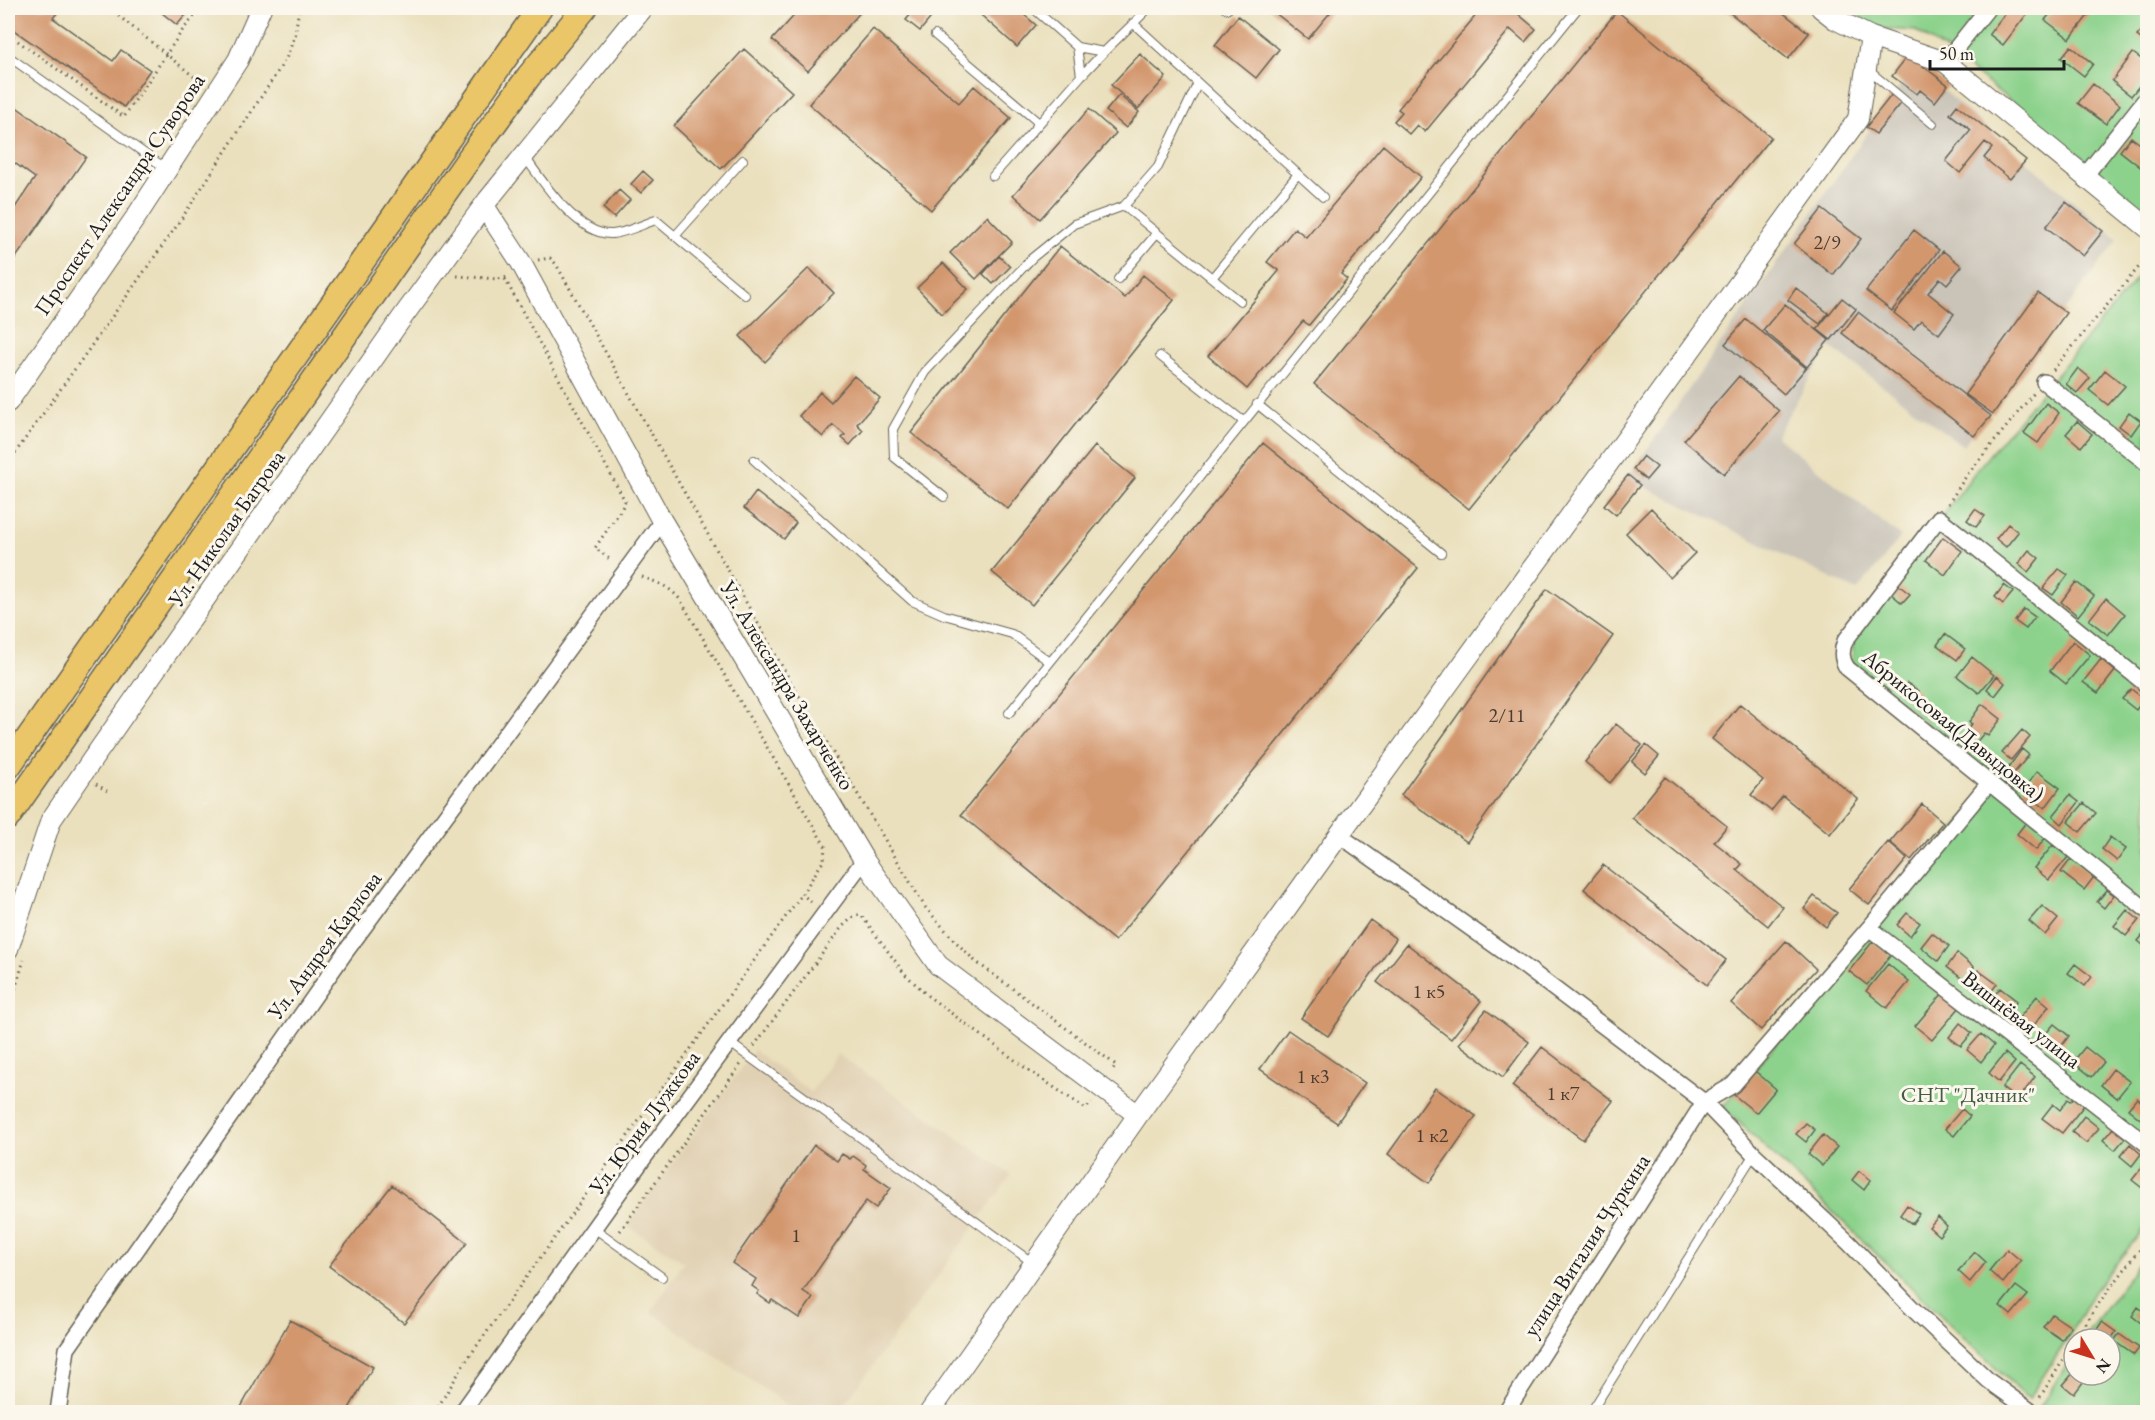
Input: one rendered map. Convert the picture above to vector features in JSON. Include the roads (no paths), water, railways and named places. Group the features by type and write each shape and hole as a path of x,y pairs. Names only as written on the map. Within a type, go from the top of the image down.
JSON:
{"main road":[{"path":"8,767 540,8"},
{"path":"8,816 470,157 529,76 585,8"}],"street":[{"name":"Проспект Александра Суворова","path":"8,402 238,60 261,8"},
{"name":"Ул. Николая Багрова","path":"8,949 51,820 397,325 523,155 644,8"},
{"path":"1821,8 1835,19 1871,37 1945,62 2148,228"},
{"path":"1945,62 1988,8"},
{"path":"930,1413 1138,1115 1858,119 1871,37"},
{"path":"2084,177 2148,96"},
{"name":"Ул. Александра Захарченко","path":"484,206 524,270 662,521 864,860 938,965 1138,1115"},
{"path":"2044,382 2148,464"},
{"name":"Абрикосовая(Давыдовка)","path":"2148,686 1939,518 1845,641 1841,655 1846,668 2148,911"},
{"name":"Ул. Андрея Карлова","path":"58,1413 67,1348 344,954 662,521"},
{"path":"1704,1102 1733,1085 1869,928 1989,783"},
{"path":"1339,835 1528,969 1704,1102 1754,1154 1849,1243 1916,1312 1989,1381 2031,1412"},
{"name":"Ул. Юрия Лужкова","path":"462,1413 594,1228 864,860"},
{"name":"Вишнёвая улица","path":"1869,928 2148,1145"},
{"name":"улица Виталия Чуркина","path":"1506,1413 1704,1102"}],"lane":[{"path":"1033,8 1077,47 1104,52"},
{"path":"993,176 1080,76 1149,8"},
{"path":"1009,713 1578,8"},
{"path":"1133,23 1323,197"},
{"path":"935,35 1039,123"},
{"path":"1077,47 1080,76"},
{"path":"8,56 166,170"},
{"path":"1866,68 1933,124"},
{"path":"945,497 894,457 893,429 925,372 1040,251 1074,224 1124,206 1158,168 1198,83"},
{"path":"523,155 556,199 586,227 611,234 656,220 745,295"},
{"path":"675,236 743,160"},
{"path":"1212,278 1298,174"},
{"path":"1124,206 1240,301"},
{"path":"1118,279 1157,233"},
{"path":"1160,356 1243,421"},
{"path":"1257,405 1441,553"},
{"path":"754,460 912,601 944,615 1012,634 1050,662"},
{"path":"730,1043 1034,1264"},
{"path":"1591,1413 1754,1154"},
{"path":"594,1228 662,1277"}],"park label":[{"name":"СНТ \"Дачник\"","path":"1968,1094"}]}
